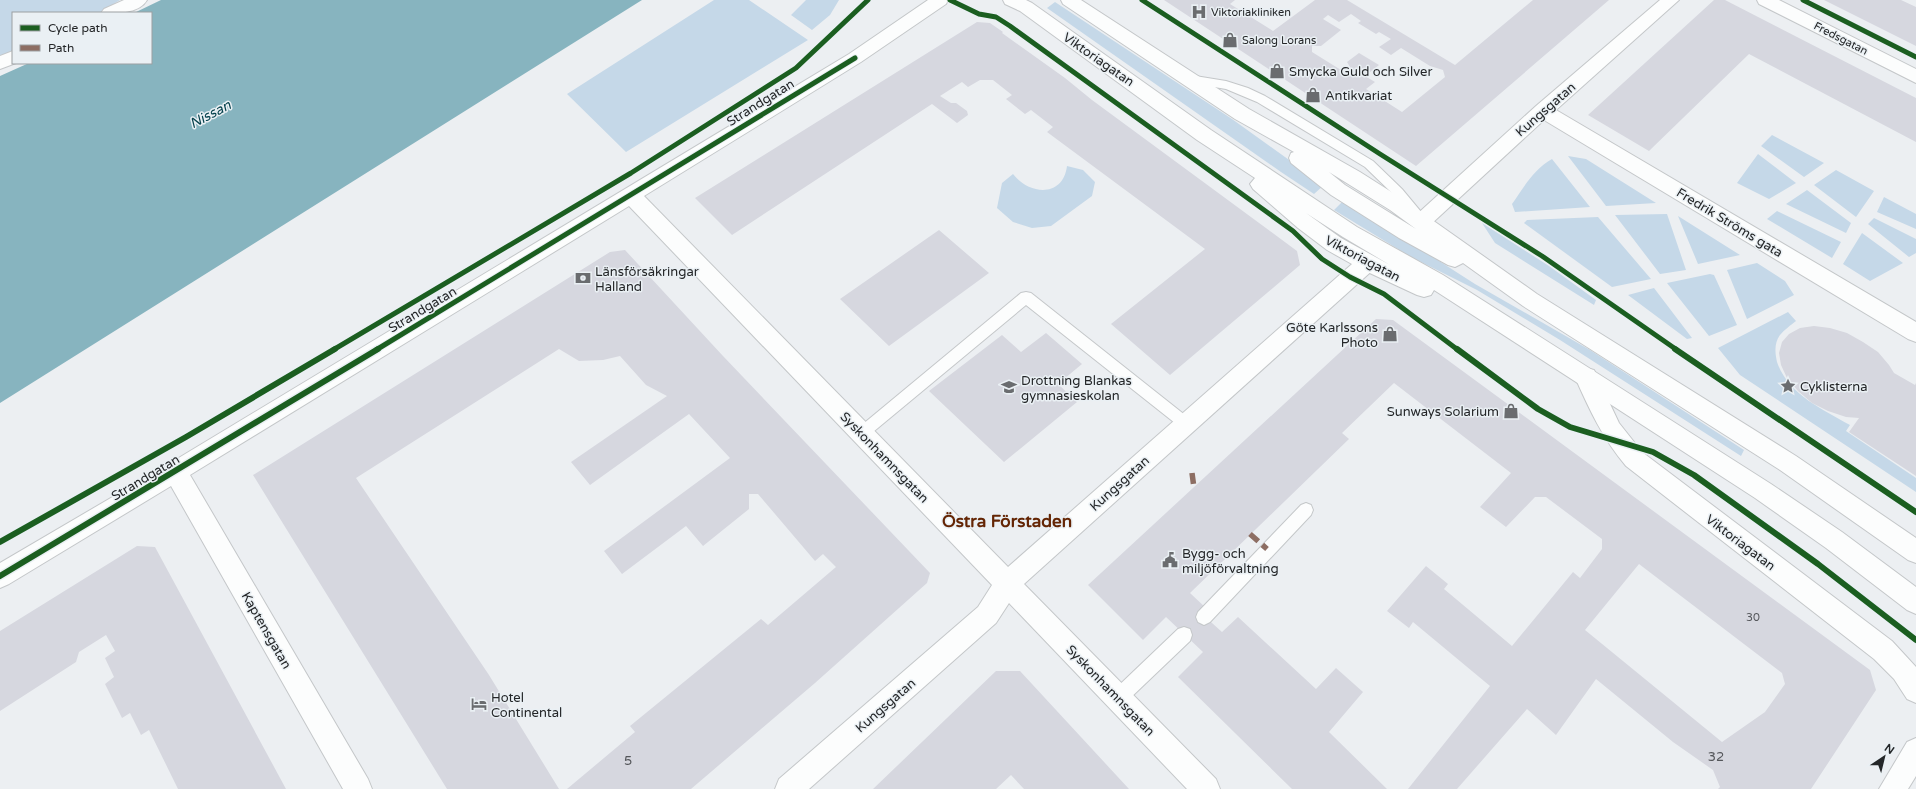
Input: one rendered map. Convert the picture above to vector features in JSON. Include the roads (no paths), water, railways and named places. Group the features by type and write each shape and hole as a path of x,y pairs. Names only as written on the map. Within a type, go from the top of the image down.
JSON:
{"main road":[{"path":"112,12 139,0"},
{"name":"Strandgatan","path":"0,576 175,472 855,58 940,0"},
{"path":"1068,0 1242,114 1353,177 1422,221 1530,300"},
{"name":"Kungsgatan","path":"1422,221 1543,111 1671,0"},
{"name":"Fredsgatan","path":"1765,0 1916,77"},
{"name":"Viktoriagatan","path":"1020,2 1204,135 1350,232 1436,281 1763,491 1834,540 1916,602"},
{"path":"0,63 12,57"},
{"name":"Fredrik Ströms gata","path":"1543,111 1916,333"},
{"path":"1242,114 1344,194 1406,233 1530,300 1782,459 1916,552"},
{"name":"Viktoriagatan","path":"1204,135 1302,221 1333,244 1367,263 1522,337"},
{"name":"Syskonhamnsgatan","path":"630,195 1119,697 1206,789"},
{"name":"Kungsgatan","path":"789,789 987,615 1008,583 1185,423 1367,263"},
{"name":"Viktoriagatan","path":"1586,377 1605,422 1618,442 1634,458 1883,650 1903,670 1916,690"},
{"name":"Kaptensgatan","path":"175,472 194,502 358,789"},
{"path":"1893,789 1916,751"}],"lane":[{"path":"1189,79 1213,82 1244,90 1369,164 1398,192 1422,221"},
{"path":"862,433 1026,297 1185,423"},
{"path":"1204,617 1267,549 1306,510"},
{"path":"1119,697 1184,635"}],"water":[{"name":"Nissan","path":"161,0 642,0 0,403 0,76 27,64 152,64 152,12 136,12"}],"place":[{"name":"Viktoriakliniken","path":"1199,12"},
{"name":"Salong Lorans","path":"1230,40"},
{"name":"Smycka Guld och Silver","path":"1277,71"},
{"name":"Antikvariat","path":"1313,95"},
{"name":"Länsförsäkringar Halland","path":"583,278"},
{"name":"Göte Karlssons Photo","path":"1390,334"},
{"name":"Cyklisterna","path":"1788,386"},
{"name":"Drottning Blankas gymnasieskolan","path":"1009,387"},
{"name":"Sunways Solarium","path":"1511,411"},
{"name":"Bygg- och miljöförvaltning","path":"1170,560"},
{"name":"Hotel Continental","path":"479,704"}],"district":[{"name":"Östra Förstaden","path":"1007,521"}]}
